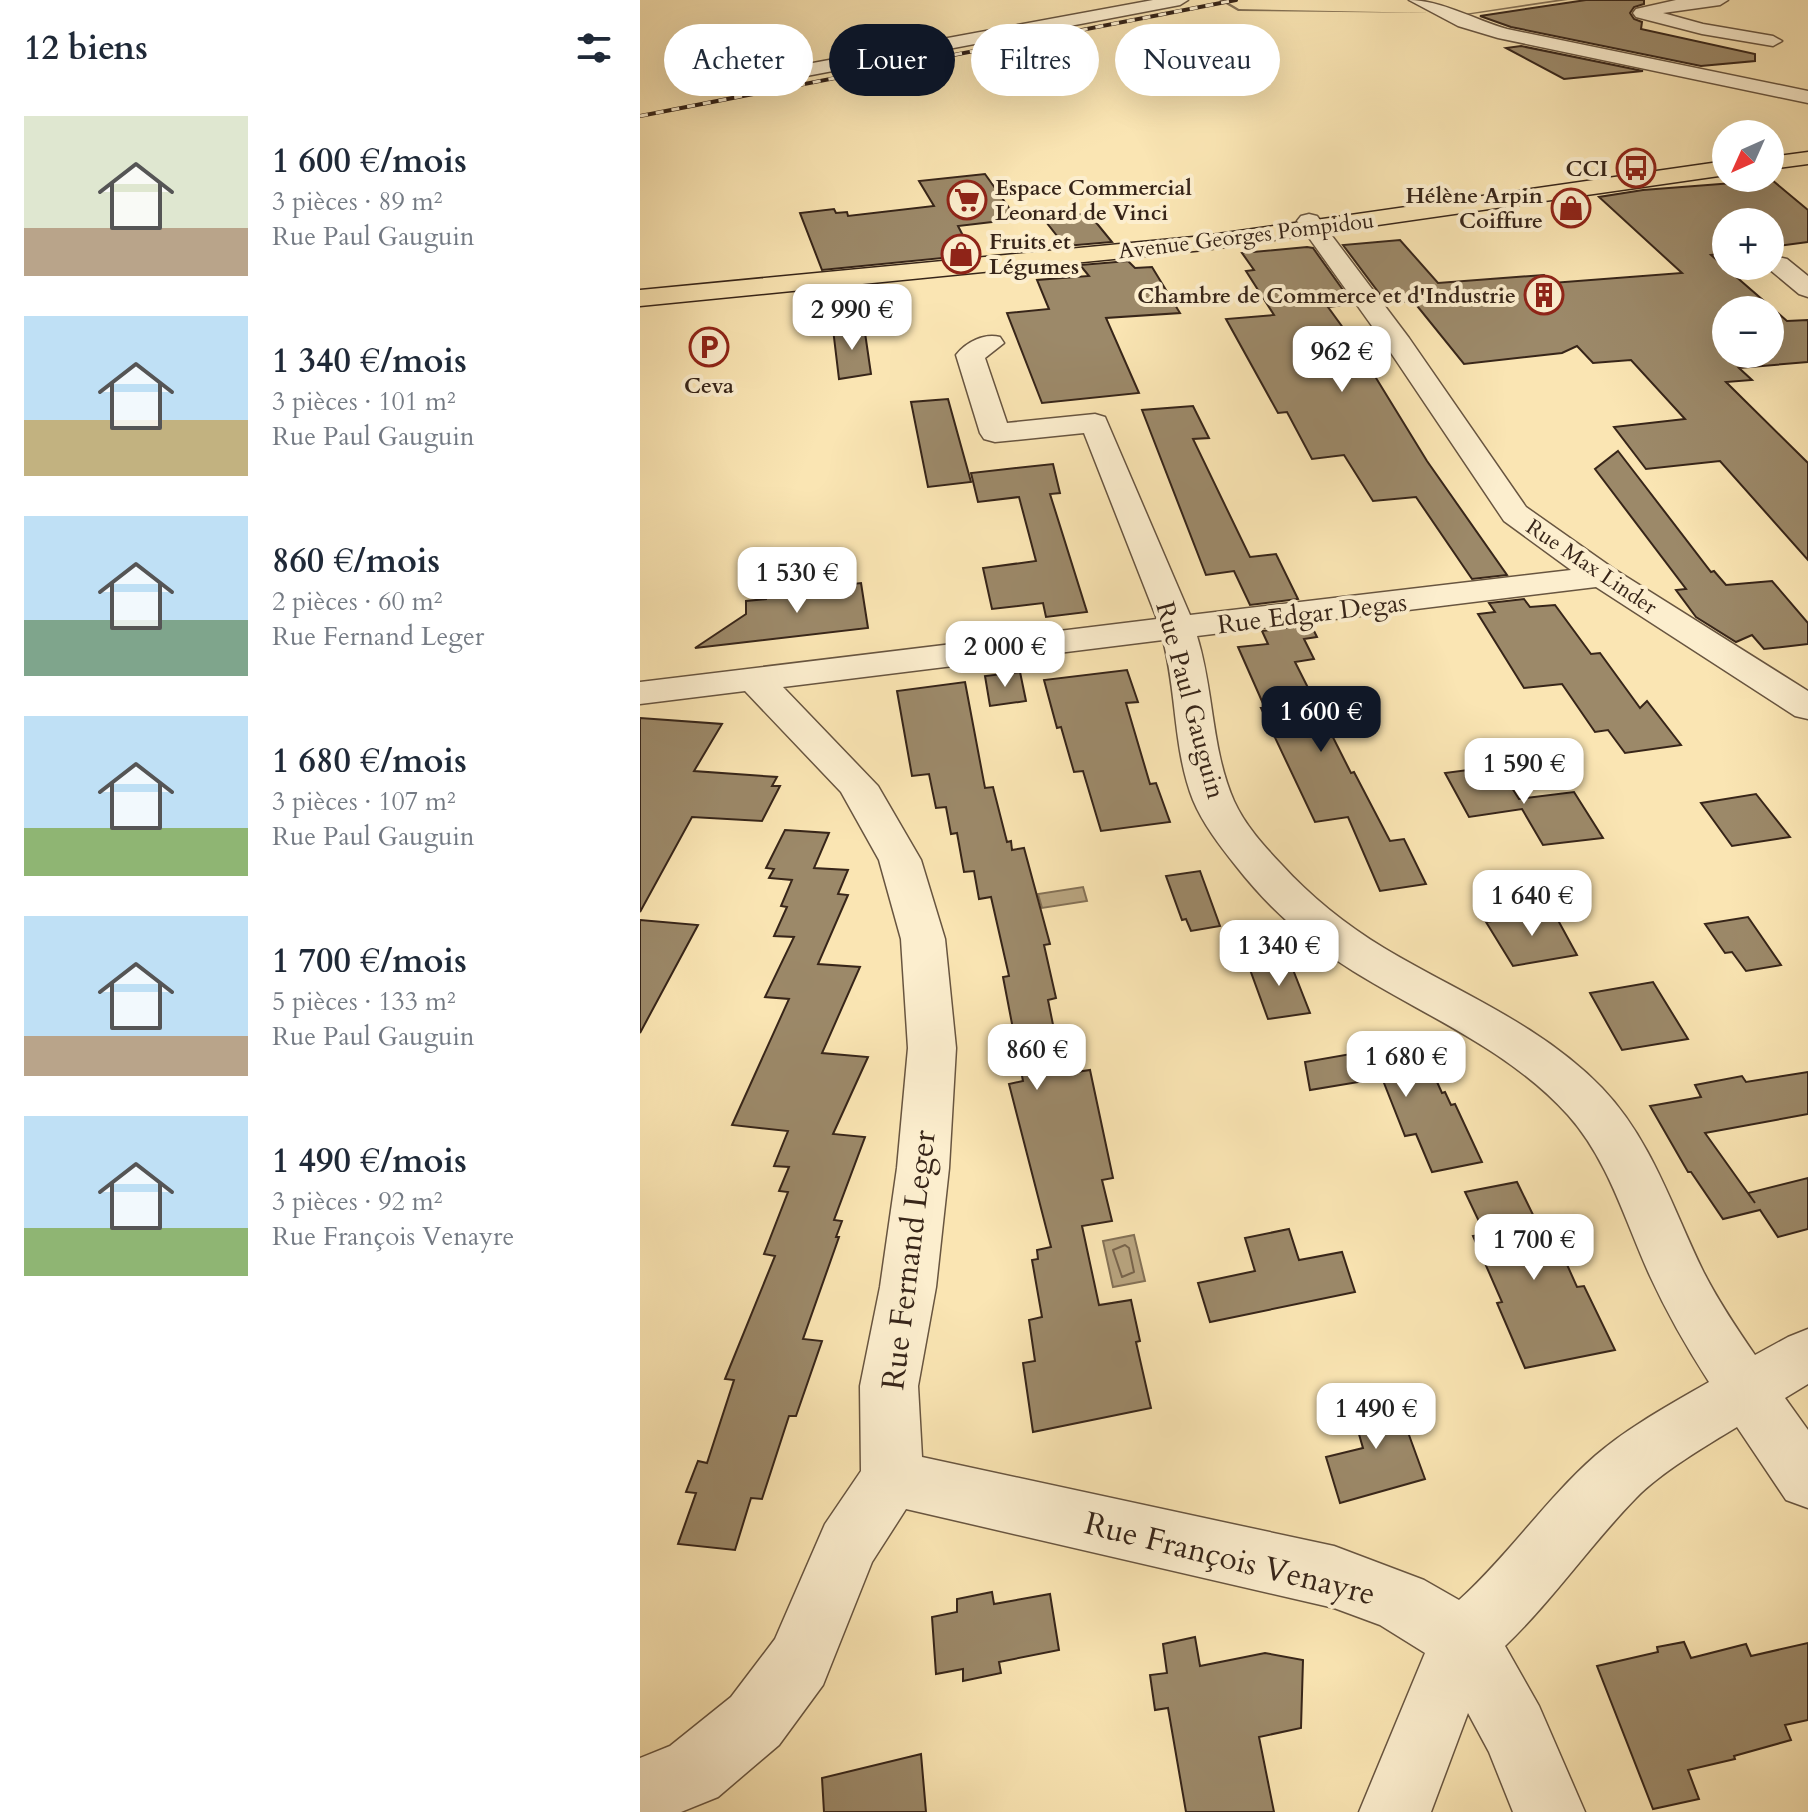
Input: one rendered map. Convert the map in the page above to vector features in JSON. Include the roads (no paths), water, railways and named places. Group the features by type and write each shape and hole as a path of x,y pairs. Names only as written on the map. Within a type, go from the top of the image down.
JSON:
{"main road":[{"path":"1784,154 1808,151"},
{"path":"1784,161 1808,158"},
{"name":"Avenue Georges Pompidou","path":"1312,225 1712,164"},
{"name":"Avenue Georges Pompidou","path":"640,298 1099,252 1712,170"}],"street":[{"path":"813,69 1180,0"},
{"path":"1417,0 1464,22 1504,34 1808,97"},
{"path":"1721,0 1773,49 1642,13 1676,5 1721,0"},
{"path":"1724,81 1749,69"},
{"name":"Rue Max Linder","path":"1312,225 1399,344 1515,514 1602,576 1808,708"},
{"path":"1784,269 1808,289"},
{"name":"Rue Paul Gauguin","path":"990,343 970,355 995,433 1095,423 1178,630 1207,785 1226,824 1266,872 1313,919 1368,959 1515,1040 1587,1103 1633,1172 1690,1300 1746,1391 1808,1480"},
{"name":"Rue Edgar Degas","path":"640,693 1178,630 1602,576"},
{"name":"Rue Fernand Leger","path":"756,681 858,786 900,860 923,939 932,1048 923,1168 912,1257 889,1386 892,1478"},
{"path":"1395,1812 1464,1639 1514,1593 1549,1548 1617,1475 1693,1422 1808,1354"},
{"path":"640,1793 693,1772 755,1721 799,1662 847,1545 892,1478"},
{"name":"Rue François Venayre","path":"892,1478 1334,1577 1401,1602 1464,1639"},
{"path":"1464,1639 1515,1730 1549,1812"}],"water":[{"path":"1083,887 1087,901 1042,908 1038,894"},
{"path":"1134,1235 1145,1281 1113,1287 1103,1241"}],"waterway":[{"path":"1221,0 1238,10 1431,13"},
{"path":"1466,14 1566,0"}],"railway":[{"path":"640,116 1236,0"}],"place":[{"name":"CCI","path":"1636,168"},
{"name":"Espace Commercial Leonard de Vinci","path":"967,200"},
{"name":"Hélène Arpin Coiffure","path":"1571,208"},
{"name":"Fruits et Légumes","path":"961,254"},
{"name":"Chambre de Commerce et d'Industrie","path":"1544,295"},
{"name":"Ceva","path":"709,347"}]}
